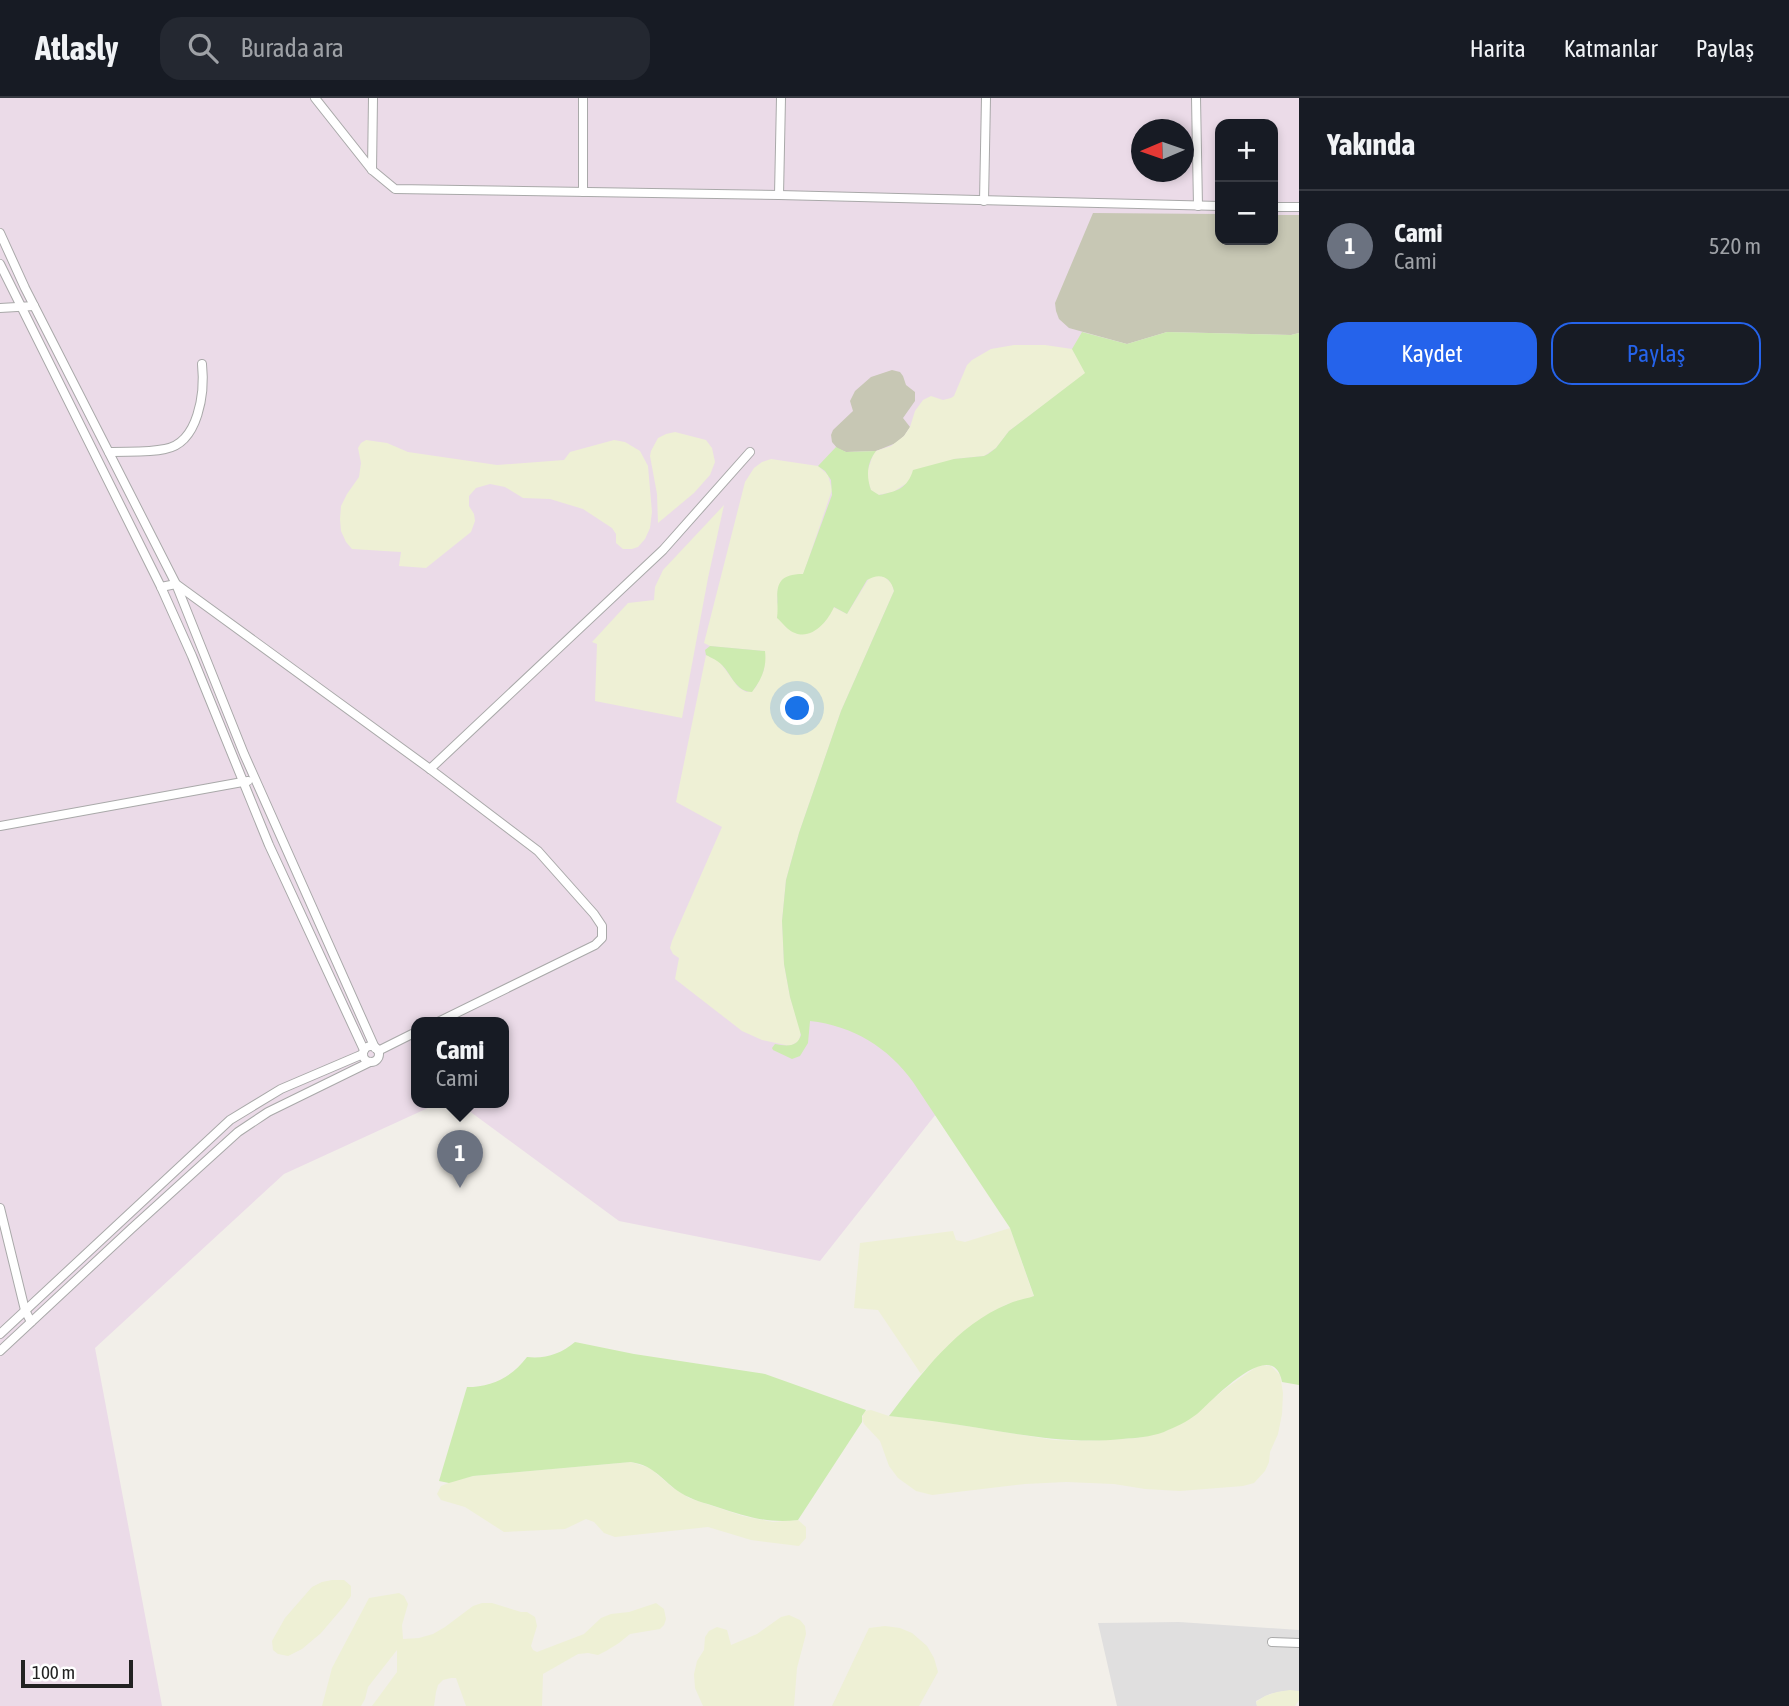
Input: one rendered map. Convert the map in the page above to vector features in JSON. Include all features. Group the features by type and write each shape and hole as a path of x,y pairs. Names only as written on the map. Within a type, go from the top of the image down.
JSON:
{"street":[{"path":"315,98 372,170 395,189 1215,206"},
{"path":"372,170 373,98"},
{"path":"583,98 583,192"},
{"path":"779,195 781,98"},
{"path":"984,201 986,98"},
{"path":"1196,98 1198,206"},
{"path":"1278,207 1299,207"},
{"path":"0,233 34,306 176,584 255,779 377,1050 377,1059 279,1106 248,1125 0,1350"},
{"path":"0,264 161,587 269,845 365,1059 370,1062"},
{"path":"0,308 34,306"},
{"path":"109,452 164,449 181,441 190,429 200,404 203,384 201,364"},
{"path":"430,769 663,550 750,452"},
{"path":"161,587 176,584 538,851 600,923 602,938 595,945 448,1017"},
{"path":"0,826 255,779"},
{"path":"0,1334 230,1120 281,1089 364,1052 369,1047 377,1050 411,1034"},
{"path":"0,1208 25,1310 31,1322"},
{"path":"1272,1642 1299,1643"}],"shaded area":[{"path":"0,98 1299,98 1299,654 820,1261 619,1221 465,1108 509,1108 509,1017 411,1017 411,1108 428,1108 284,1174 95,1348 162,1706 0,1706"},
{"path":"1093,213 1215,214 1215,245 1278,245 1278,215 1299,215 1299,333 1167,332 1127,344 1069,328 1059,319 1055,303"},
{"path":"1014,345 1045,345 1072,349 1086,373 1009,431 996,448 984,456 954,459 893,492 878,495 871,490 868,470 873,455 904,436 923,400 931,396 943,400 951,398 972,360 991,349"},
{"path":"892,370 900,372 906,385 915,392 915,401 903,418 910,427 904,436 896,443 876,451 846,452 838,449 832,442 831,435 853,411 850,401 855,391 871,377"},
{"path":"675,432 706,440 712,448 715,462 710,475 694,493 658,523 657,494 650,456 658,438"},
{"path":"366,440 387,443 408,452 497,465 564,460 570,452 614,440 625,442 640,451 648,466 652,512 650,528 638,547 623,549 616,543 616,534 612,528 583,509 550,499 523,498 505,487 490,484 476,488 469,496 469,506 475,521 471,532 426,568 399,566 401,552 352,549 341,531 341,506 359,477 361,463 358,448"},
{"path":"771,459 818,466 828,475 832,490 803,575 786,578 778,588 779,607 824,623 833,607 847,614 870,577 885,577 892,584 894,591 841,711 799,833 786,880 782,921 784,964 790,997 801,1031 799,1041 790,1046 762,1040 742,1031 675,979 679,958 670,948 722,827 676,802 706,655 719,661 738,687 746,692 756,687 764,670 765,651 710,646 704,643 745,482 754,468"},
{"path":"724,505 682,718 595,701 597,644 592,642 628,603 654,600 655,587 663,570"},
{"path":"1010,1228 1034,1297 1007,1304 986,1316 948,1346 921,1374 878,1310 854,1308 860,1243 953,1231 956,1240 965,1242"},
{"path":"1259,1365 1271,1366 1280,1375 1282,1414 1265,1471 1254,1483 1243,1486 1180,1491 1066,1482 932,1495 916,1491 898,1478 889,1466 880,1441 862,1419 864,1411 871,1410 889,1416 1054,1440 1138,1438 1166,1431 1187,1420"},
{"path":"631,1462 650,1468 689,1498 743,1516 773,1522 798,1520 806,1527 806,1538 799,1546 751,1540 708,1527 615,1537 604,1533 594,1522 586,1519 565,1529 504,1532 465,1507 441,1500 437,1494 441,1486 473,1476"},
{"path":"332,1580 344,1580 351,1586 351,1596 344,1606 321,1633 302,1649 288,1656 278,1654 273,1650 272,1641 285,1618 312,1587"},
{"path":"399,1593 408,1604 402,1625 403,1639 433,1634 473,1606 482,1603 527,1612 535,1617 537,1626 531,1646 537,1652 584,1634 601,1618 611,1614 629,1612 656,1603 664,1609 666,1619 660,1629 630,1634 598,1655 578,1654 543,1674 542,1706 466,1706 456,1678 451,1678 438,1685 434,1706 372,1706 397,1672 397,1650 368,1687 361,1706 322,1706 332,1668 369,1598"},
{"path":"789,1615 800,1620 805,1626 806,1634 797,1668 794,1706 703,1706 695,1688 694,1674 709,1631 717,1627 727,1630 731,1645 757,1634 781,1617"},
{"path":"1179,1622 1299,1630 1299,1691 1270,1694 1256,1701 1257,1706 1117,1706 1098,1623"},
{"path":"885,1626 912,1633 927,1646 934,1658 938,1672 919,1706 832,1706 869,1628"},
{"path":"1290,1690 1299,1691 1299,1700 1295,1706 1257,1706 1256,1702 1265,1696"}],"green space":[{"path":"1082,332 1127,344 1167,332 1299,333 1299,1385 1282,1382 1276,1369 1267,1365 1255,1368 1228,1386 1193,1417 1164,1432 1138,1438 1086,1441 889,1416 928,1367 957,1337 990,1313 1034,1296 1010,1228 913,1082 892,1058 855,1033 810,1021 808,1043 800,1056 792,1059 772,1048 775,1044 794,1044 801,1035 784,964 782,921 786,880 799,833 841,711 894,591 884,577 876,576 867,580 847,614 834,607 819,628 807,634 792,632 777,618 780,582 792,575 803,574 832,495 831,480 818,466 836,447 846,452 876,451 869,465 868,480 871,490 879,495 900,488 908,481 913,470 954,459 988,454 1009,431 1085,373 1072,349"},
{"path":"710,646 765,651 763,673 752,692 738,686 722,665 706,655 705,650"},
{"path":"575,1342 765,1374 866,1410 862,1422 798,1520 757,1518 690,1498 647,1467 631,1462 473,1476 449,1483 439,1481 467,1387 501,1380 527,1357 552,1355"}],"place":[{"name":"Cami","path":"460,1188"}]}
